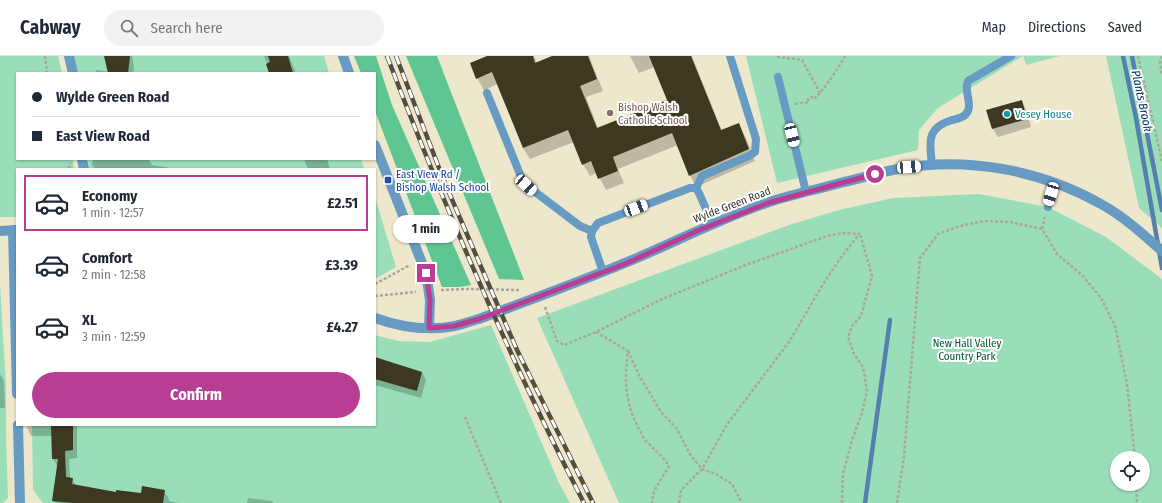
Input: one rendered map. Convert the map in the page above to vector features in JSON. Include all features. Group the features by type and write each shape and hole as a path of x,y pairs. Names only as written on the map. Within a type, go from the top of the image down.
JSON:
{"street":[{"path":"69,56 73,72"},
{"path":"342,56 349,72"},
{"path":"376,148 426,273 430,300 429,328"},
{"name":"Wylde Green Road","path":"376,318 408,326 429,328 454,326 479,319 603,272 768,203 897,169 943,164 1008,170 1055,182 1103,205 1141,232 1162,251"},
{"path":"0,231 15,230 16,312"},
{"path":"18,426 20,503"}],"lane":[{"path":"696,188 702,176 755,152 756,139 730,56"},
{"path":"932,166 930,142 932,134 944,123 961,118 966,114 968,109 966,88 968,81 1011,56"},
{"path":"778,77 806,192"},
{"path":"487,93 522,179 526,185 580,226 592,231"},
{"path":"1048,207 1055,182"},
{"path":"603,272 590,237 592,231 598,223 690,188 696,188"},
{"path":"696,188 713,225"}],"path":[{"path":"45,56 47,72"},
{"path":"778,56 802,60 820,93"},
{"path":"784,106 809,102 808,99 812,97 814,99 837,70 845,56"},
{"path":"1138,56 1162,161"},
{"path":"1162,56 1160,63 1162,75"},
{"path":"897,503 904,456 920,258 938,234 960,226 984,221 1010,222 1042,230 1057,254 1082,275 1101,298 1115,326 1127,384 1134,451"},
{"path":"552,304 545,307 557,341 564,345 596,332 660,300 743,266 827,236 843,233 860,234"},
{"path":"679,503 681,490 702,469 726,426 789,342 839,260 860,234"},
{"path":"842,503 843,474 852,440 862,413 867,391 863,367 854,354 848,337 852,326 861,316 872,276 860,234"},
{"path":"376,283 421,260"},
{"path":"410,266 412,270"},
{"path":"426,273 438,276 442,290 522,290"},
{"path":"376,296 417,292 417,286"},
{"path":"596,332 628,351 640,377 661,412 677,429 690,456 702,469 716,474 732,484 742,503"},
{"path":"628,351 626,366 626,389 632,417 646,441 664,458 669,466 654,491 652,503"},
{"path":"466,417 501,503"},
{"path":"1136,491 1137,503"}],"green space":[{"path":"0,56 58,56 62,72 16,72 16,160 73,160 74,168 16,168 16,217 0,217"},
{"path":"74,56 324,56 329,72 78,72"},
{"path":"354,56 376,56 392,105 471,285 460,287 442,287 376,114 376,72 361,72"},
{"path":"406,56 437,56 524,280 499,279"},
{"path":"746,56 1023,56 938,108 919,130 918,150 777,183"},
{"path":"1023,56 1060,56 1026,65"},
{"path":"1106,56 1162,56 1162,228 1139,208"},
{"path":"88,160 361,160 364,168 89,168"},
{"name":"New Hall Valley Country Park","path":"979,194 1048,207 1106,237 1162,279 1162,503 619,503 537,318 789,225 839,210 893,198"},
{"path":"376,200 396,267 376,278"},
{"path":"0,284 6,387 8,498 3,503 0,503"},
{"path":"491,325 559,483 570,503 43,503 33,490 32,426 376,426 376,335 398,341 430,342"}],"building":[{"path":"104,56 130,56 128,72 108,72"},
{"path":"268,56 288,56 293,72 269,72 266,64 270,62"},
{"path":"487,56 533,56 535,63 552,56 588,56 597,79 580,86 597,128 667,100 649,56 691,56 721,130 739,123 749,149 689,176 672,133 613,157 618,171 598,179 591,161 582,165 568,130 523,148 492,72 476,79 470,63"},
{"name":"Vesey House","path":"1022,100 1027,119 992,129 986,110"},
{"path":"376,357 422,372 417,391 376,379"},
{"path":"51,426 73,426 73,450 65,451 66,477 73,478 72,484 116,492 116,490 141,493 142,486 165,490 163,503 73,503 52,501 58,459 52,459"}],"waterway":[{"name":"Plants Brook","path":"1123,56 1136,118 1162,268"},
{"path":"1132,56 1162,210"},
{"path":"865,503 890,320"}],"railway":[{"path":"387,56 432,170 479,282 556,448 584,503"},
{"path":"396,56 444,181 517,350 593,503"}],"place":[{"name":"Bishop Walsh Catholic School","path":"610,113"},
{"name":"Vesey House","path":"1007,114"},
{"name":"East View Rd / Bishop Walsh School","path":"388,180"}],"route":[{"path":"426,273 430,300 429,328 454,326 479,319 625,264 697,231 768,203 875,174"}]}
